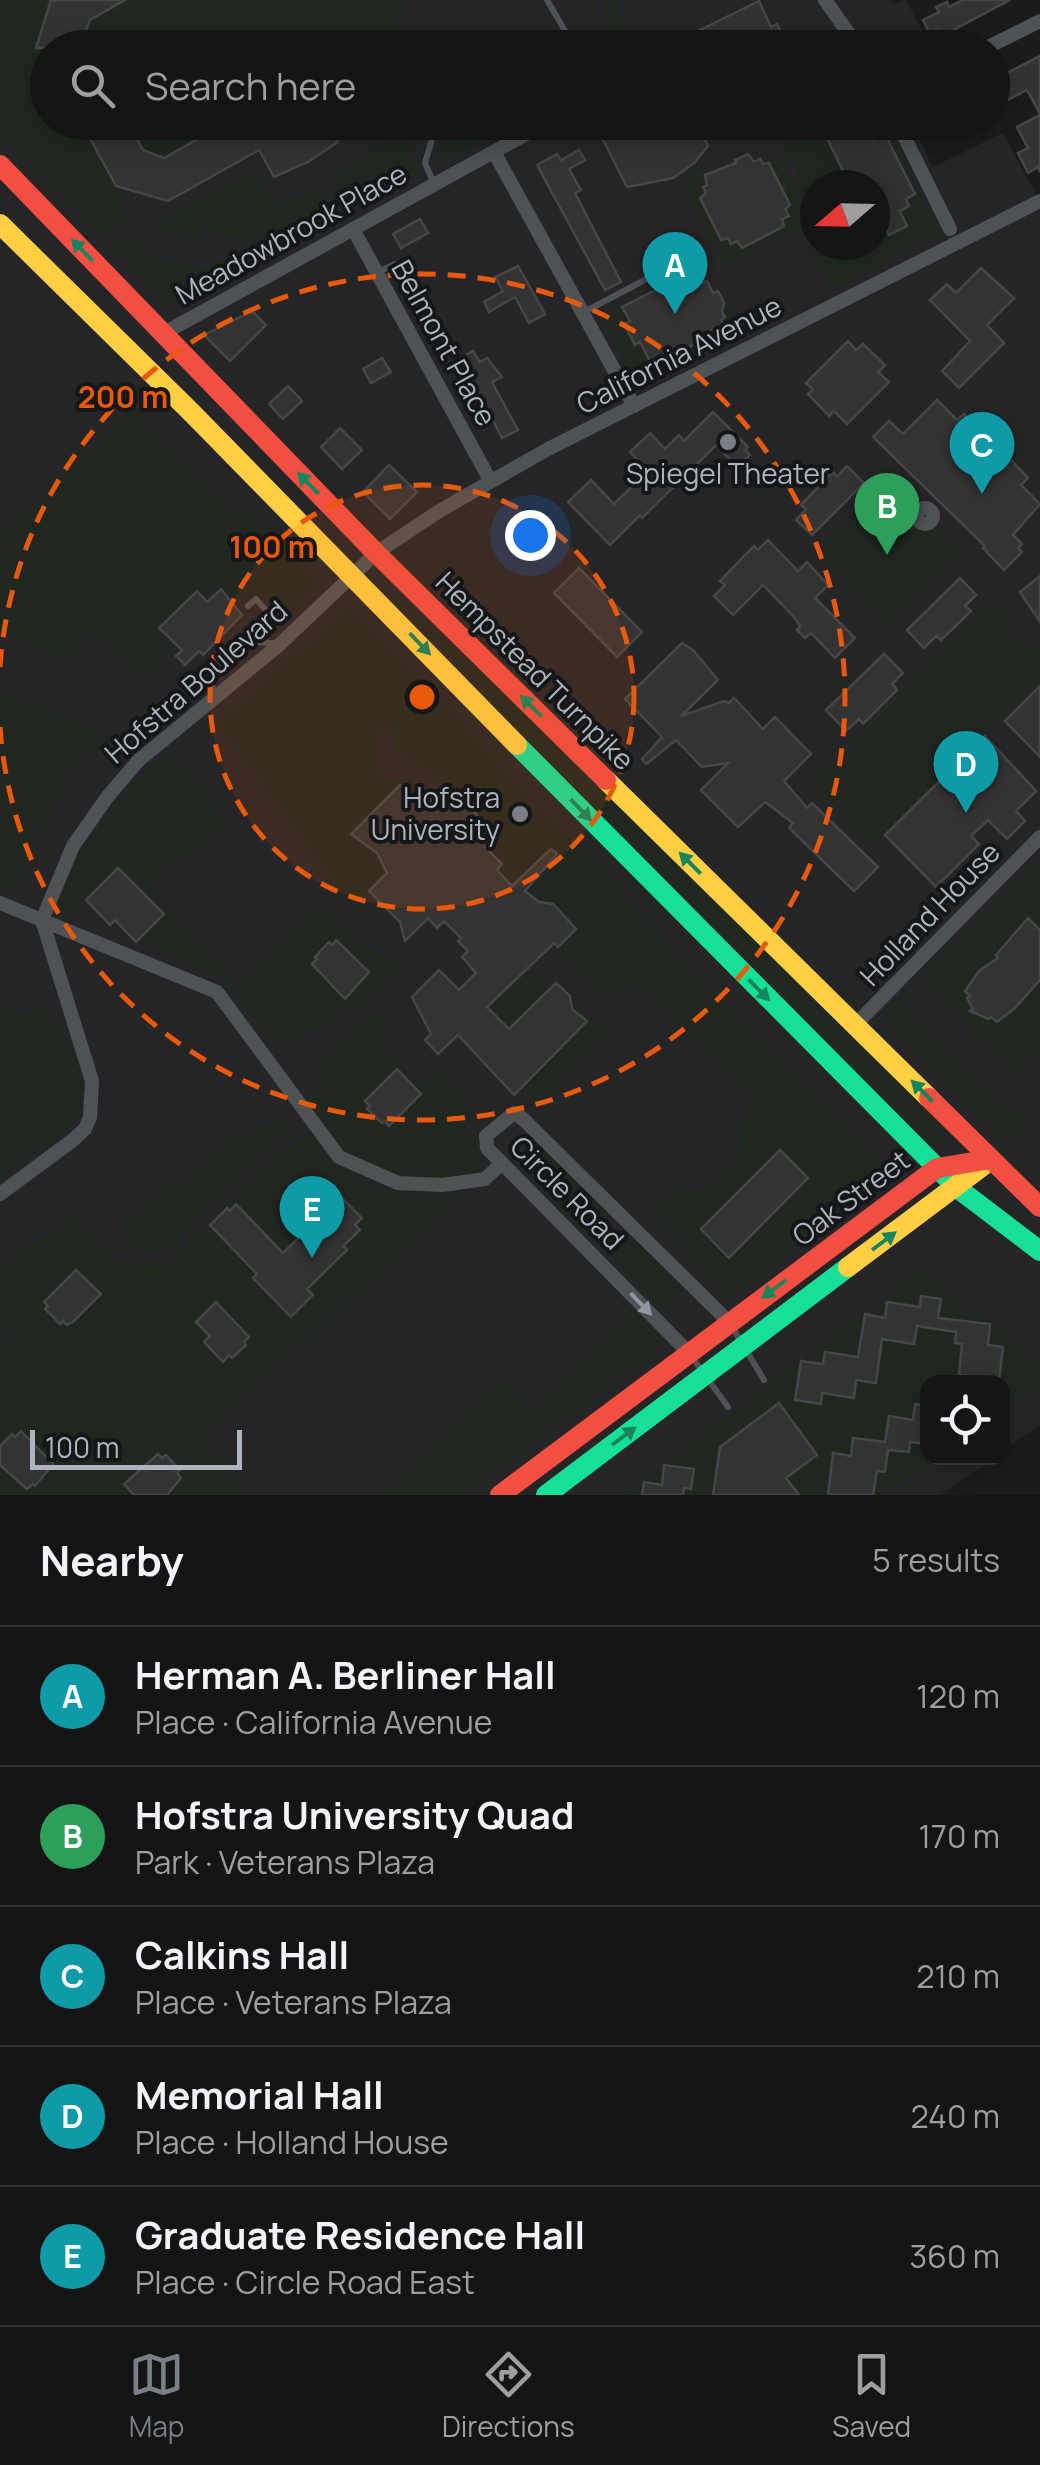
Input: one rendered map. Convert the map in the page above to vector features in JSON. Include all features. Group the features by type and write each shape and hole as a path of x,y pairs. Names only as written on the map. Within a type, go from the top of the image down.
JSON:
{"main road":[{"name":"Hempstead Turnpike","path":"0,165 376,554 1040,1207"},
{"path":"0,224 352,574 676,908 936,1168 1040,1252"},
{"name":"Oak Street","path":"500,1495 936,1168 991,1160"},
{"name":"Oak Street","path":"546,1495 991,1160"}],"street":[{"path":"824,0 846,30"},
{"path":"1010,36 1040,21"},
{"name":"Meadowbrook Place","path":"164,333 516,140"},
{"path":"906,140 953,236"},
{"path":"494,152 634,406"},
{"name":"California Avenue","path":"352,574 376,554 490,480 953,236 1040,201"},
{"name":"Belmont Place","path":"354,229 490,480"},
{"name":"Hofstra Boulevard","path":"42,920 73,846 108,796 155,745 278,645 352,574"},
{"name":"Holland House","path":"855,1025 1040,837"},
{"path":"0,902 217,992 338,1156 398,1183 413,1184 442,1185 485,1179 502,1164"},
{"path":"0,1194 85,1129 93,1102 92,1081 42,920"},
{"name":"Circle Road","path":"688,1352 487,1148 485,1141 497,1125 514,1113 730,1322"}],"lane":[{"path":"548,0 565,30"},
{"path":"432,140 425,162 434,185"},
{"path":"377,273 395,264"},
{"path":"583,313 658,273"},
{"path":"248,606 256,599 269,614 252,640"},
{"path":"212,702 213,673 236,646 252,640 278,645"},
{"path":"730,1322 764,1380"},
{"path":"688,1352 728,1407"}],"shaded area":[{"name":"Hofstra University","path":"0,0 891,0 894,4 906,0 922,30 30,30 30,140 920,140 933,167 989,140 1007,140 1040,201 1040,1425 1010,1446 1010,1375 920,1375 920,1465 984,1465 941,1495 0,1495"},
{"path":"0,0 405,0 391,30 30,30 30,140 338,142 308,162 274,177 258,151 168,201 117,186 124,223 103,236 0,136"},
{"path":"619,0 627,30 613,30 602,3"},
{"path":"393,140 412,140 407,157 418,161 418,176 348,214 338,209 327,184 341,177 339,171"},
{"path":"443,140 481,141 440,164 435,156"},
{"path":"787,140 828,140 842,170 800,170 800,183"},
{"path":"886,140 894,140 940,233 890,259 890,219 909,206"},
{"path":"781,154 800,208 800,228 774,241 771,233 784,226 782,219 788,216 785,209 790,205 770,160"},
{"path":"704,166 691,176 732,244 737,241 743,247 758,243 759,248 729,263 722,260 685,186 692,171"},
{"path":"256,172 274,206 299,193 303,198 315,191 331,215 328,224 267,257 249,251 252,242 205,228 202,239 158,228 159,223"},
{"path":"136,238 138,252 211,270 214,260 246,268 177,307 167,303 114,248"},
{"path":"823,260 888,260 838,286 829,281"},
{"path":"632,300 622,307 630,321 624,324 634,345 640,342 650,361 675,354 680,364 638,386 602,318"},
{"path":"727,305 736,337 707,350 701,339 725,317 722,311"},
{"path":"132,406 210,493 254,521 317,582 284,613 260,588 241,605 214,580 154,628 170,645 144,674 93,627 64,657 0,629 0,538"},
{"path":"886,482 915,512 919,523 927,525 958,557 886,628 815,554"},
{"path":"395,594 453,651 503,687 936,1119 943,1142 936,1147 697,917 391,599"},
{"path":"993,601 1009,617 1007,638 1018,649 1036,647 1040,651 1040,673 872,845 814,783"},
{"path":"351,608 891,1176 733,1296 655,1213 680,1189 711,1190 719,1182 738,1154 740,1124 761,1101 642,982 616,992 605,990 558,947 576,928 553,904 521,895 497,870 506,855 448,785 445,787 396,749 395,727 377,729 376,778 409,781 415,786 414,795 352,834 385,871 352,903 218,723"},
{"path":"0,693 110,736 63,784 13,890 0,886"},
{"path":"171,749 226,824 146,884 233,977 227,980 140,938 163,914 118,868 86,900 62,912 51,905 79,851 134,784"},
{"path":"1040,858 1040,1052 1016,1075 924,978"},
{"path":"320,904 399,971 359,1011 346,1003 314,1030 303,1028 305,1035 282,1049 232,990"},
{"path":"529,966 550,988 509,1029 487,1007"},
{"path":"904,995 910,999 905,1007 1012,1116 1021,1109 1026,1115 1015,1133 1004,1139 889,1027 883,1015 893,1000"},
{"path":"570,996 610,1035 534,1108 518,1091 586,1021 572,1009"},
{"path":"0,1005 26,1015 42,1006 75,1059 84,1086 82,1103 61,1133 0,1178"},
{"path":"376,1013 387,1025 374,1040 418,1087 433,1072 474,1112 463,1131 482,1150 483,1162 450,1202 200,1443 245,1495 0,1495 0,1367 13,1339 0,1325 0,1269 47,1235 72,1211 103,1243 112,1259 150,1268 170,1263 222,1209 315,1127 303,1108 309,1095 329,1076 324,1064"},
{"path":"274,1122 284,1124 288,1131 265,1156 197,1211 172,1246 154,1253 136,1247 122,1225 250,1129"},
{"path":"545,1147 611,1213 605,1232 586,1234 525,1173 523,1162 527,1153"},
{"path":"633,1236 686,1287 662,1310 611,1257 614,1243"},
{"path":"923,1270 970,1319 980,1311 1040,1375 1040,1381 1010,1403 1010,1375 920,1375 920,1465 925,1465 883,1495 623,1495"},
{"path":"639,1310 669,1341 464,1495 383,1495 501,1379 534,1415"}],"building":[{"path":"51,0 125,0 90,20 86,30 42,30"},
{"path":"963,0 1010,0 953,30 928,30 923,20 939,12 936,7 947,2 949,7"},
{"path":"759,1 771,27 777,24 780,30 700,30"},
{"path":"1040,56 1040,114 1027,90 1010,99 1010,72"},
{"path":"1040,115 1040,172 1038,167 1028,173 1018,153 1028,148 1017,127"},
{"path":"91,140 138,140 143,150 164,158 196,140 338,142 308,162 274,177 259,150 168,201 116,186"},
{"path":"603,140 705,140 708,146 694,163 673,178 627,187"},
{"path":"828,140 888,140 915,194 906,199 909,206 900,211 907,226 890,234 890,170 843,170"},
{"path":"579,150 585,160 569,169 581,190 575,193 621,282 605,290 537,165 557,154 561,160"},
{"path":"748,154 754,162 760,159 763,164 769,163 790,205 785,209 789,216 782,219 784,226 742,248 737,241 731,244 728,238 721,240 700,198 706,193 705,175"},
{"path":"420,219 428,233 401,248 393,234"},
{"path":"518,266 545,314 529,323 515,297 489,312 484,302 503,291 495,277"},
{"path":"981,268 1014,298 987,325 1004,343 959,388 942,371 970,341 930,300 947,284 956,293"},
{"path":"695,270 702,283 707,281 713,293 718,291 724,303 723,324 685,351 650,361 640,342 635,345 624,324 630,321 622,307"},
{"path":"252,311 266,325 230,361 204,335"},
{"path":"848,341 856,350 863,344 885,365 878,372 889,382 847,424 834,411 829,416 808,394 813,390 806,383"},
{"path":"473,351 480,362 487,358 502,377 492,382 518,430 502,438 461,358"},
{"path":"382,358 391,372 371,383 363,369"},
{"path":"288,386 302,401 283,419 269,404"},
{"path":"937,400 957,420 964,414 979,426 1028,478 1021,485 1040,504 1013,535 1022,544 1018,548 1022,552 1004,570 985,546 873,437 889,421 903,434"},
{"path":"713,412 748,447 745,450 750,455 740,464 736,460 733,463 716,445 610,545 568,502 591,480 614,504 648,471 630,452 650,433 665,449 679,435 684,441"},
{"path":"340,428 362,450 342,469 321,447"},
{"path":"389,465 417,492 390,519 363,492"},
{"path":"847,466 864,483 812,535 796,520 806,509 801,505 833,472 837,477"},
{"path":"768,540 798,571 807,562 828,585 815,598 855,638 835,658 811,633 805,638 797,630 800,626 794,617 763,585 733,615 714,596 725,585 720,581 754,546 758,550"},
{"path":"579,568 642,632 617,657 554,593"},
{"path":"1040,576 1040,622 1020,592"},
{"path":"960,578 976,595 965,606 971,611 941,640 936,636 924,648 907,630"},
{"path":"221,589 242,615 203,655 199,651 185,665 176,656 182,650 159,628 197,591 207,602"},
{"path":"682,643 693,650 718,680 681,716 724,701 729,703 734,698 763,729 775,717 811,754 784,781 807,808 812,803 878,867 854,891 789,828 793,823 765,802 738,827 701,790 728,763 702,767 676,740 646,764 642,759 662,737 625,699"},
{"path":"884,654 903,673 892,684 897,690 863,724 859,719 846,731 826,710"},
{"path":"1040,686 1040,757 1005,721"},
{"path":"985,736 1036,791 1016,811 1025,821 1007,839 988,820 971,836 979,844 936,887 885,835"},
{"path":"400,785 423,808 447,785 475,812 491,840 485,847 502,864 497,870 512,886 551,849 557,854 525,891 539,902 553,904 576,929 558,947 554,943 487,1007 509,1029 556,983 570,996 572,1009 587,1021 514,1095 458,1035 438,1054 425,1040 431,1034 412,997 439,970 459,990 476,973 462,957 468,951 458,941 461,938 444,921 437,928 428,918 405,941 400,922 369,891 387,873 377,853 351,834"},
{"path":"118,868 164,914 136,942 115,920 110,925 86,900"},
{"path":"1028,918 1040,930 1040,980 997,1022 970,1011 970,996 965,991 979,971 998,958 996,955"},
{"path":"336,940 369,972 345,999 312,964 329,942 332,945"},
{"path":"397,1069 421,1094 389,1126 367,1109 370,1106 365,1101"},
{"path":"780,1150 808,1178 729,1258 701,1229"},
{"path":"341,1197 362,1218 355,1225 360,1230 343,1246 347,1250 307,1289 313,1295 291,1317 210,1225 236,1204 283,1253"},
{"path":"76,1270 101,1294 74,1321 60,1324 45,1309 48,1306 44,1302"},
{"path":"921,1296 941,1299 938,1318 990,1324 988,1345 1003,1347 1000,1375 959,1375 962,1344 955,1343 956,1332 917,1326 914,1344 882,1339 876,1383 856,1380 854,1398 822,1393 821,1404 795,1400 801,1361 823,1364 825,1352 858,1357 865,1314 885,1318 887,1302 920,1307"},
{"path":"216,1302 249,1337 246,1345 223,1362 204,1342 210,1336 196,1322"},
{"path":"779,1403 817,1455 786,1478 799,1495 713,1495 720,1447"},
{"path":"915,1404 920,1405 920,1443 910,1442 909,1452 888,1450 885,1472 877,1471 873,1495 828,1495 833,1453 851,1456 853,1438 885,1442 889,1416 913,1420"},
{"path":"21,1431 53,1464 35,1486 27,1489 0,1465 0,1446"},
{"path":"158,1454 162,1458 166,1455 180,1470 177,1473 181,1478 167,1495 134,1495 124,1484"},
{"path":"664,1465 694,1469 691,1489 684,1488 683,1495 642,1495 644,1482 662,1485"}],"traffic: fast":[{"path":"517,745 956,1187 1040,1251"},
{"path":"546,1495 848,1267"}],"traffic: slow":[{"path":"0,224 190,411 517,745"},
{"path":"606,780 929,1098"},
{"path":"848,1267 988,1162"}],"traffic: jam":[{"path":"0,165 376,553 606,780"},
{"path":"929,1098 1040,1207"},
{"path":"500,1495 937,1168 991,1159"}],"place":[{"name":"Herman A. Berliner Hall","path":"675,314"},
{"name":"Spiegel Theater","path":"728,442"},
{"name":"Calkins Hall","path":"982,494"},
{"name":"Hofstra University Quad","path":"887,555"},
{"name":"Memorial Hall","path":"966,813"},
{"name":"Hofstra University","path":"520,814"},
{"name":"Graduate Residence Hall","path":"312,1258"}]}
